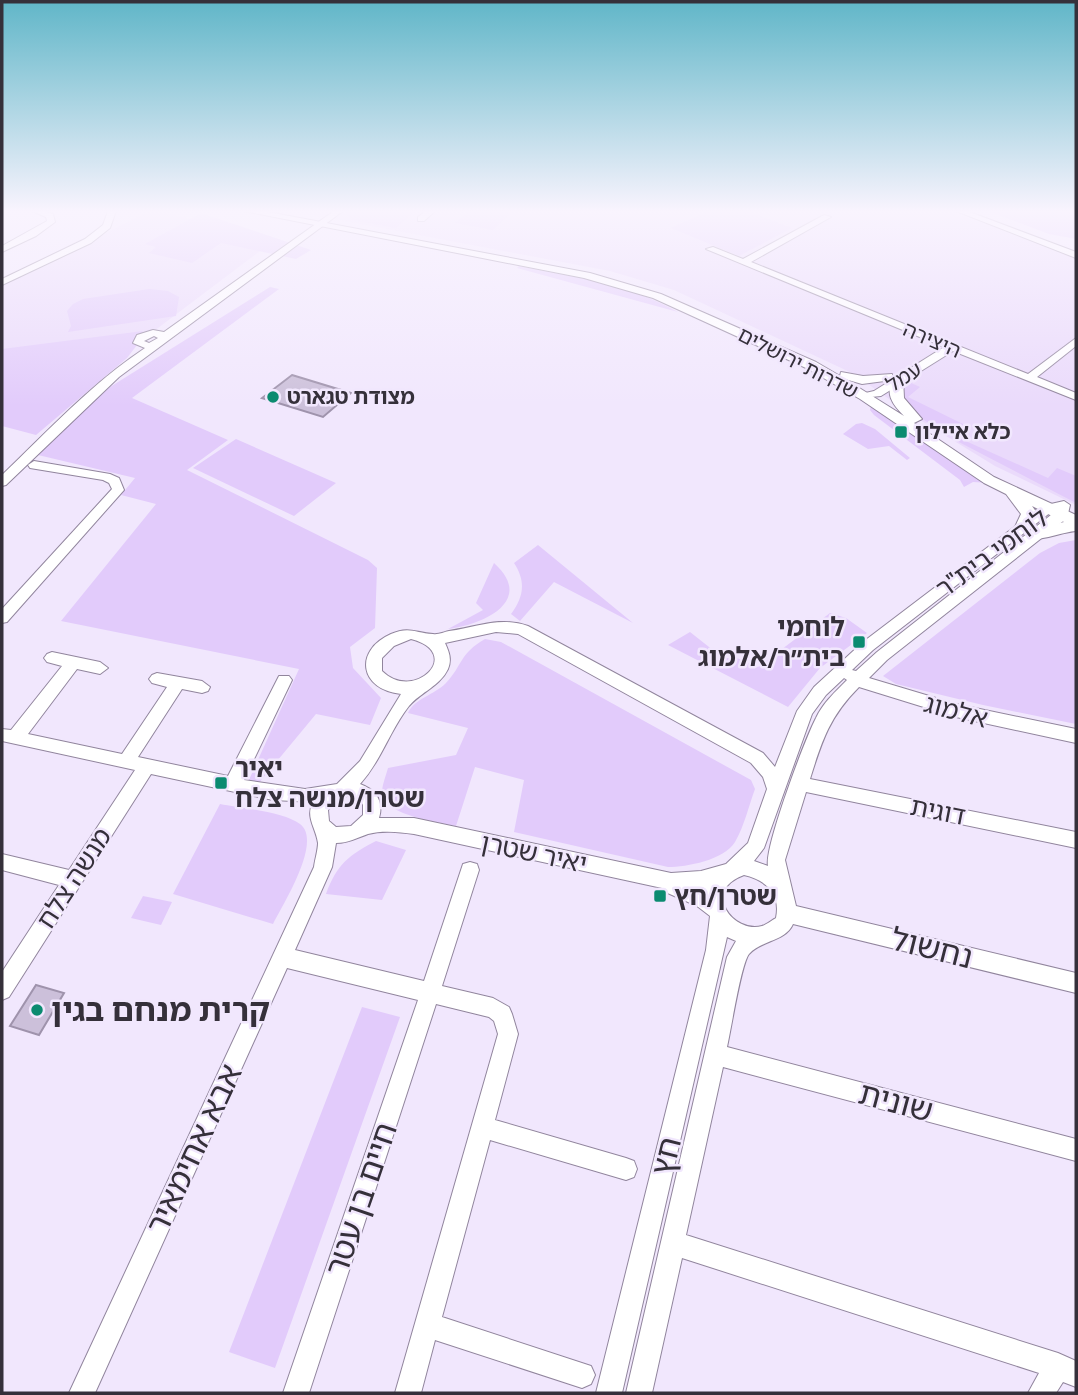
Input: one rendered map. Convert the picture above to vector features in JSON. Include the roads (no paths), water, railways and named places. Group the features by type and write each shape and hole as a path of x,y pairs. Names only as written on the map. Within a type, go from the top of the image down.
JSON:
{"main road":[{"name":"שדרות ירושלים","path":"583,276 623,284 675,303 870,393 1067,514"},
{"name":"שדרות ירושלים","path":"615,276 683,299 846,375 966,465 1007,489 1067,514"},
{"path":"846,375 862,380 893,379 896,398 915,419"},
{"path":"1007,489 1022,502 1029,513 1029,531 1053,528 1067,514"}],"street":[{"path":"2,482 54,430 158,338 244,276"},
{"name":"היצירה","path":"775,276 1076,397"},
{"path":"134,359 142,345 138,343 139,338 158,338"},
{"path":"1028,379 1076,341"},
{"name":"עמל","path":"870,393 945,346"},
{"path":"2,471 24,450 54,430"},
{"path":"2,618 118,490 115,481 106,477 34,465"},
{"name":"לוחמי בית\"ר","path":"729,870 755,848 805,711 841,669 1029,531 1067,514"},
{"name":"לוחמי בית\"ר","path":"783,890 776,859 823,719 856,679 1029,531"},
{"path":"391,717 389,694 372,664 376,652 386,642 411,634 434,640 503,624 523,630 757,758 771,774 776,791"},
{"path":"320,825 319,808 356,780 374,756 391,717 405,697 440,671 459,644 483,629"},
{"path":"434,640 442,650 444,662"},
{"path":"52,658 100,668"},
{"path":"74,662 8,736 273,793 305,796 359,790 371,801"},
{"name":"אלמוג","path":"841,669 856,679 887,692 1000,723 1076,736"},
{"path":"157,679 202,687"},
{"path":"233,784 284,680"},
{"path":"380,680 403,688 421,685"},
{"path":"126,761 178,683"},
{"path":"757,758 777,758 789,752"},
{"path":"273,793 300,804 332,835 358,831 373,813 371,801 374,756"},
{"name":"מנשה צלח","path":"2,990 9,965 73,880 147,766"},
{"name":"דוגית","path":"800,784 1076,840"},
{"name":"יאיר שטרן","path":"371,801 387,815 414,827"},
{"name":"יאיר שטרן","path":"358,831 393,824 414,827 654,879 686,881 729,870"},
{"name":"אבא אחימאיר","path":"82,1393 323,867 327,844 320,825"},
{"name":"אבא אחימאיר","path":"323,867 358,831"},
{"path":"2,862 73,880"},
{"path":"755,869 766,873 783,890 787,913 776,931 756,937 735,932 716,913 713,887 729,870 755,869"},
{"name":"חיים בן עטר","path":"296,1393 470,870"},
{"name":"יאיר שטרן","path":"654,879 694,895 716,913"},
{"name":"חץ","path":"609,1393 716,950 716,913"},
{"name":"נחשול","path":"787,913 1076,983"},
{"name":"חץ","path":"639,1393 737,957 742,948 756,937"},
{"path":"283,957 428,998 493,1008 502,1014 508,1034 408,1393"},
{"name":"שונית","path":"715,1054 1076,1150"},
{"path":"482,1127 626,1169"},
{"path":"673,1243 1067,1370"},
{"path":"427,1325 582,1375"},
{"path":"1041,1393 1067,1370"}],"place":[{"name":"מצודת טגארט","path":"273,397"},
{"name":"כלא איילון","path":"901,432"},
{"name":"לוחמי בית״ר/אלמוג","path":"859,642"},
{"name":"יאיר שטרן/מנשה צלח","path":"221,783"},
{"name":"שטרן/חץ","path":"660,896"},
{"name":"קרית מנחם בגין","path":"37,1010"}]}
